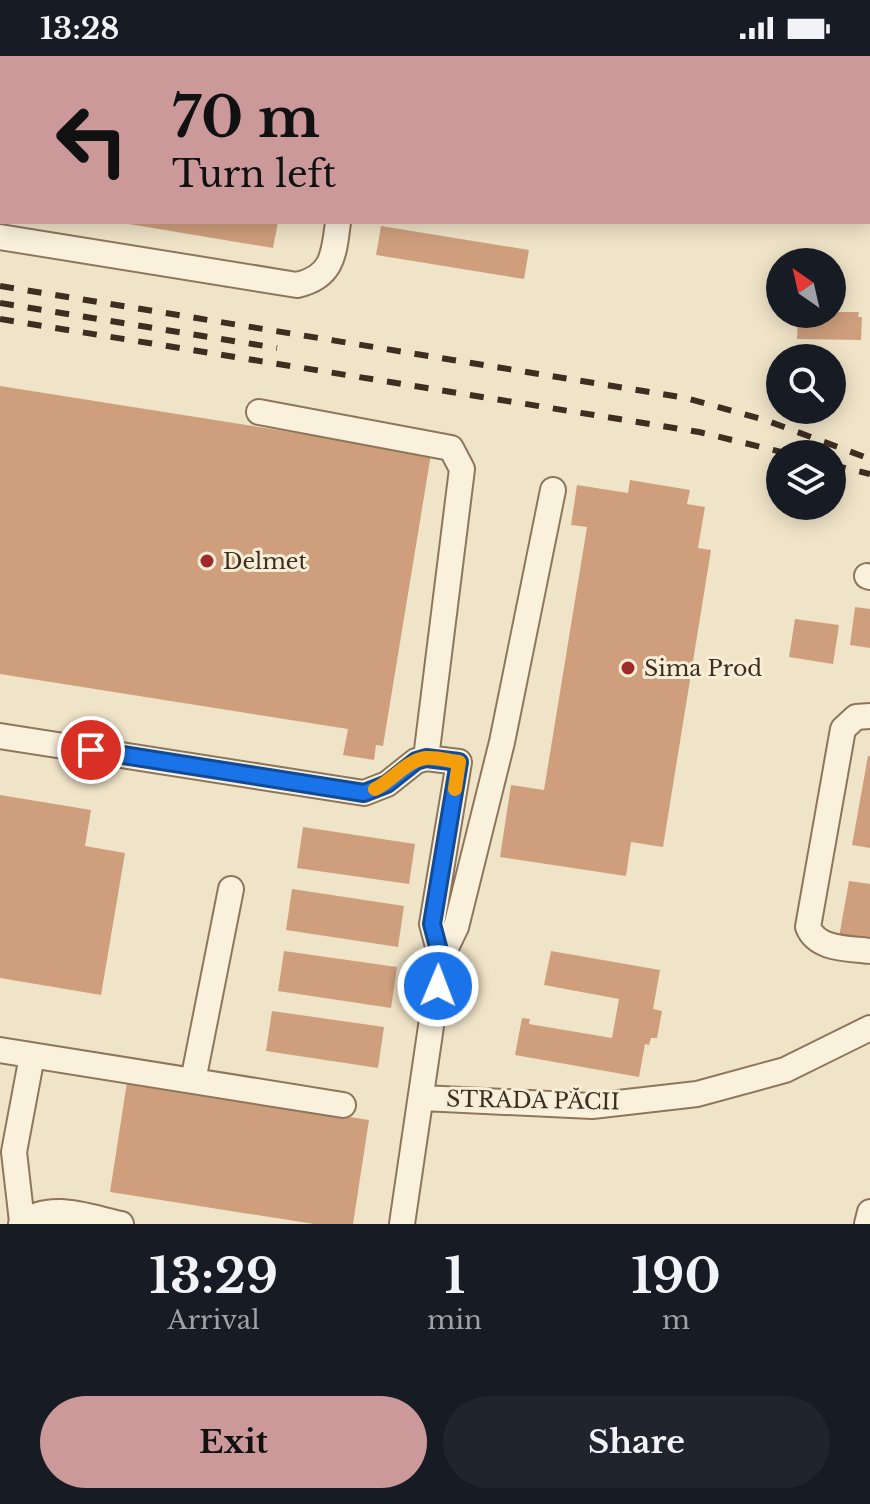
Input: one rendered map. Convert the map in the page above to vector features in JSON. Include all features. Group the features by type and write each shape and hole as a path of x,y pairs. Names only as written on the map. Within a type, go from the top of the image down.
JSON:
{"street":[{"path":"0,237 297,285 318,277 335,256 338,224"},
{"path":"259,412 451,448 458,459 462,469 426,758"},
{"path":"402,1224 441,958 456,927 502,742 553,490"},
{"path":"870,716 856,717 843,729 808,927 819,943 870,951"},
{"path":"0,736 364,793 387,784 416,761 426,758 459,762 432,924 441,958"},
{"path":"193,1081 231,889"},
{"name":"STRADA PĂCII","path":"422,1098 592,1106 697,1094 785,1070 870,1028"},
{"path":"0,1050 343,1105"},
{"path":"32,1056 14,1152 22,1223 38,1213 55,1210 121,1224"},
{"path":"867,1224 870,1212"}],"building":[{"path":"129,224 278,224 273,248"},
{"path":"381,226 529,250 524,279 376,255"},
{"path":"846,312 859,312 858,317 862,317 861,340 797,339 797,328 846,328"},
{"name":"Delmet","path":"0,386 392,448 432,448 383,746 376,745 374,760 343,755 348,729 0,674"},
{"name":"Sima Prod","path":"630,480 690,490 687,504 705,507 698,548 711,550 663,847 631,842 626,876 500,857 511,785 544,790 587,527 571,525 577,485 628,493"},
{"path":"855,607 870,609 870,648 850,645"},
{"path":"795,619 839,625 833,664 789,657"},
{"path":"870,756 870,848 852,845"},
{"path":"0,795 91,810 85,846 125,853 101,995 0,978"},
{"path":"303,827 415,844 409,884 297,868"},
{"path":"849,881 870,884 870,942 839,937"},
{"path":"292,889 404,906 398,947 286,930"},
{"path":"284,951 397,967 391,1008 278,991"},
{"path":"551,951 660,970 653,1009 662,1011 657,1038 651,1038 649,1045 645,1044 639,1077 515,1055 522,1018 530,1019 529,1024 612,1038 619,999 544,985"},
{"path":"272,1011 384,1027 378,1068 266,1051"},
{"path":"127,1082 369,1120 353,1224 314,1224 110,1192"}],"railway":[{"path":"0,286 686,398 765,420 870,459"},
{"path":"0,303 277,348"},
{"path":"0,319 699,432 766,448"},
{"path":"846,468 870,474"}],"slow traffic":[{"path":"375,789 387,784 416,761 426,758 459,762 455,789"}],"place":[{"name":"Delmet","path":"207,561"},
{"name":"Sima Prod","path":"628,668"}],"route":[{"path":"91,750 364,793 387,784 416,761 426,758 459,762 432,924 441,958 438,986"}]}
